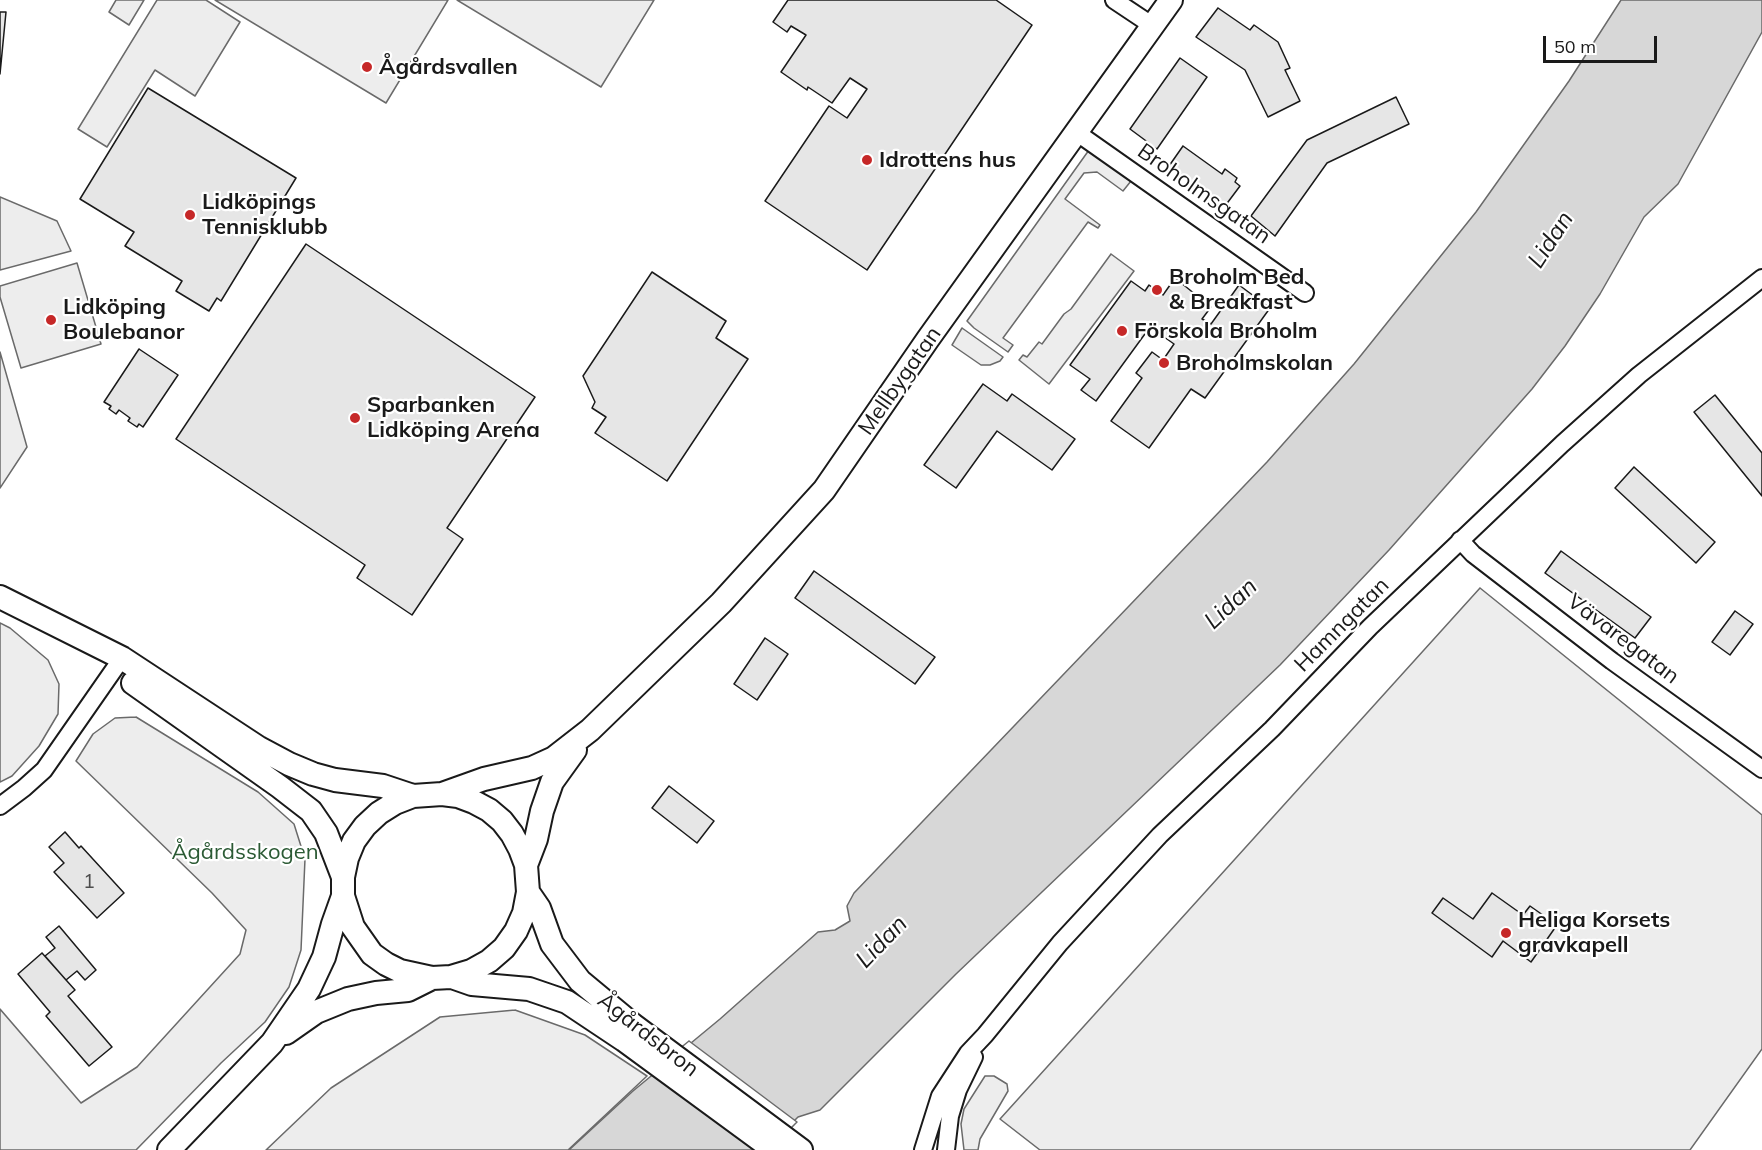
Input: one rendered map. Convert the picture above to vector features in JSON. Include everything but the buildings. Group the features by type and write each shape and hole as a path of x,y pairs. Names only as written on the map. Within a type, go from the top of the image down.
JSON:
{"main road":[{"name":"Mellbygatan","path":"442,794 484,779 532,768 554,758 590,730 721,603 824,490 928,339 1171,0"},
{"path":"3,599 289,764 335,780 383,786 413,796"},
{"path":"118,664 311,811 326,833 353,927 372,954 400,971 416,976 442,978"},
{"name":"Mellbygatan","path":"526,865 552,782 590,730"},
{"path":"170,1150 272,1043 309,989 317,974 343,886 351,850 365,826 379,813 395,802 413,796 442,794 459,796 474,802 495,816 512,834 526,865 528,892 524,913 516,932 504,948 489,961 471,971 408,990 348,999 316,1012 272,1043"},
{"name":"Ågårdsbron","path":"528,892 538,908 552,944 566,965 628,1033 774,1150"},
{"name":"Ågårdsbron","path":"442,978 472,984 529,989 567,1002 628,1033 801,1150"}],"street":[{"path":"1114,0 1153,26"},
{"name":"Broholmsgatan","path":"1076,132 1305,293"},
{"name":"Hamngatan","path":"985,1035 1060,943 1160,835 1272,729 1370,627 1603,406 1667,352 1762,278"},
{"name":"Vävaregatan","path":"1460,540 1473,554 1612,661 1762,769"},
{"path":"0,806 44,770 118,664"},
{"path":"923,1150 940,1096 968,1053 985,1035"},
{"path":"946,1150 950,1116 958,1090 985,1035"}],"green space":[{"path":"116,0 144,0 129,25 109,12"},
{"path":"157,0 206,0 240,22 195,96 155,70 107,147 78,129"},
{"name":"Ågårdsvallen","path":"215,0 448,0 386,103"},
{"name":"Ågårdsvallen","path":"457,0 654,0 601,87"},
{"path":"1089,150 1131,181 1123,191 1097,172 1084,173 1065,199 1100,225 1098,228 1088,222 1003,338 1013,345 1008,352 967,321"},
{"path":"0,197 57,221 71,251 0,270"},
{"path":"1111,254 1134,271 1049,384 1019,360 1023,355 1027,357 1039,342 1042,344"},
{"name":"Lidköping Boulebanor","path":"77,263 101,344 21,368 0,297 0,286"},
{"path":"962,328 1003,357 1000,361 990,365 981,365 952,345"},
{"path":"0,352 27,447 0,488"},
{"path":"1480,588 1762,815 1762,1049 1690,1150 1040,1150 1000,1119"},
{"path":"0,623 10,628 48,660 59,684 58,714 39,746 12,776 0,782"},
{"name":"Ågårdsskogen","path":"136,717 258,792 294,824 305,859 301,950 289,987 265,1022 221,1063 136,1150 0,1150 0,1009 81,1103 137,1067 240,954 246,930 212,893 76,761 93,734 115,718"},
{"path":"515,1010 585,1035 647,1076 568,1150 266,1150 331,1088 440,1017"},
{"path":"985,1076 994,1076 1007,1084 1008,1091 980,1139 978,1150 964,1150 961,1124 964,1109"}],"water":[{"name":"Lidan","path":"1621,0 1762,0 1762,32 1678,184 1644,217 1600,294 1565,346 1532,389 1389,550 1280,665 956,974 820,1110 798,1117 765,1150 569,1150 633,1091 720,1019 818,932 835,930 850,921 847,906 854,893 1267,462 1354,364 1476,212 1569,81"}],"pier":[{"path":"689,1041 797,1122 769,1150 652,1071"}],"place":[{"name":"Ågårdsvallen","path":"367,67"},
{"name":"Idrottens hus","path":"867,160"},
{"name":"Lidköpings Tennisklubb","path":"190,215"},
{"name":"Broholm Bed & Breakfast","path":"1157,290"},
{"name":"Lidköping Boulebanor","path":"51,320"},
{"name":"Förskola Broholm","path":"1122,331"},
{"name":"Broholmskolan","path":"1164,363"},
{"name":"Sparbanken Lidköping Arena","path":"355,418"},
{"name":"Heliga Korsets gravkapell","path":"1506,933"}]}
